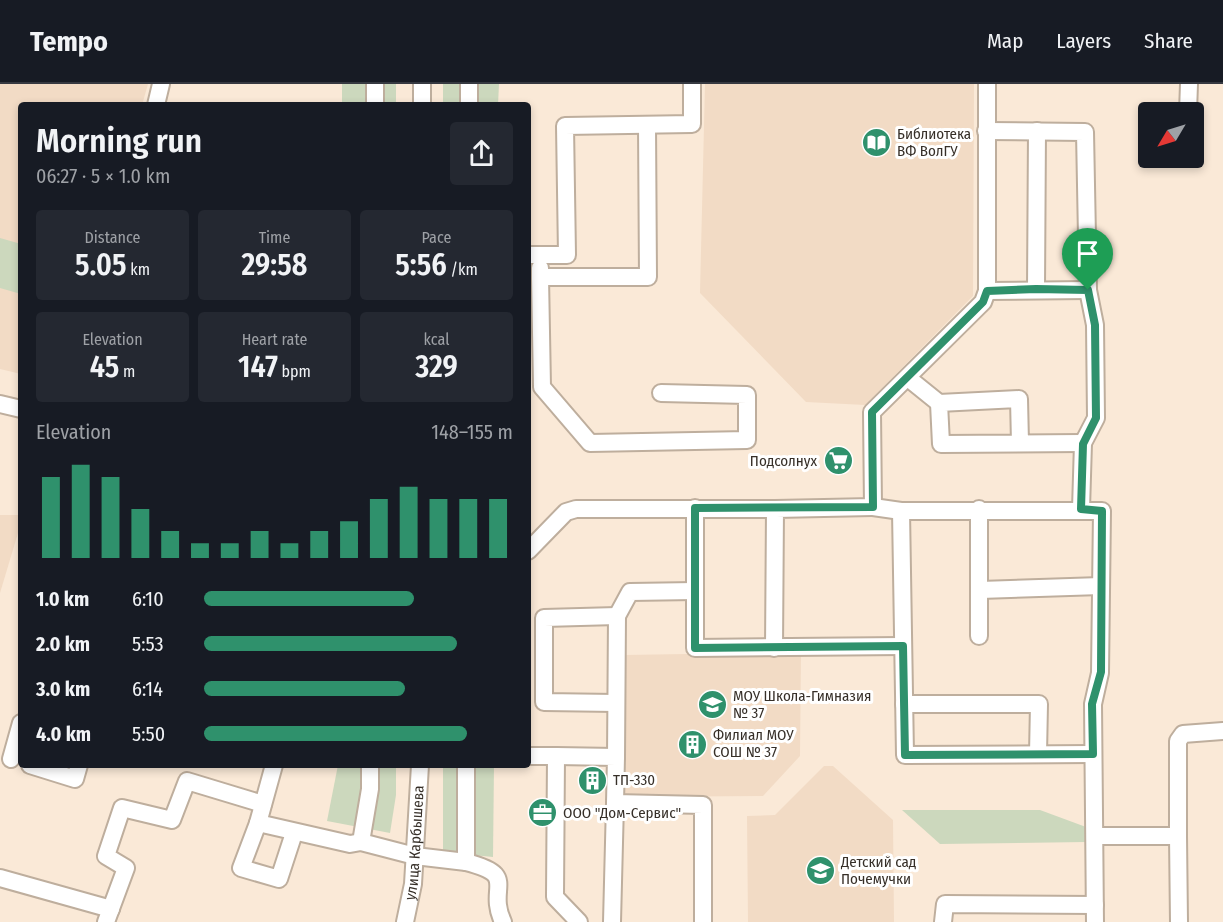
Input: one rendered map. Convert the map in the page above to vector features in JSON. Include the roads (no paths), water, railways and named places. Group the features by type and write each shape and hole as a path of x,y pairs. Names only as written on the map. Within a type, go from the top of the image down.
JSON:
{"street":[{"path":"157,102 161,84"},
{"path":"375,84 375,102"},
{"path":"422,84 422,102"},
{"path":"469,84 469,102"},
{"path":"661,393 747,395 747,440 590,443 542,387 540,277 534,255 567,255 566,126 692,124 692,84"},
{"path":"873,507 872,412 983,302 987,291 987,84"},
{"path":"1188,102 1189,84"},
{"path":"540,277 648,277 647,125"},
{"path":"986,131 1085,132 1088,290 1095,325 1096,418 1083,444 1081,509"},
{"path":"1036,289 1037,131"},
{"path":"987,291 1088,290"},
{"path":"908,378 939,403 1019,399 1020,443"},
{"path":"939,403 941,444 1083,444"},
{"path":"0,404 18,408"},
{"path":"531,549 566,512 576,509 873,507 901,511 979,509 1102,511 1101,672 1092,704 1095,914 945,904 943,922"},
{"path":"695,508 695,648 903,646"},
{"path":"774,648 775,509"},
{"path":"979,509 979,636"},
{"path":"901,511 905,755 1093,754"},
{"path":"980,590 1101,586"},
{"path":"612,922 617,616 630,592 695,591"},
{"path":"616,704 543,702 544,618 617,616"},
{"path":"904,704 1039,704 1038,753"},
{"path":"1179,922 1178,741 1183,734 1191,732 1223,731"},
{"path":"10,760 18,733"},
{"path":"531,756 616,757"},
{"path":"556,756 555,897 579,922"},
{"path":"40,768 75,779 78,768"},
{"path":"273,768 258,823 241,868 279,879 294,833"},
{"path":"361,842 370,789 370,768"},
{"name":"улица Карбышева","path":"405,922 413,884 420,768"},
{"path":"466,768 466,862"},
{"path":"0,878 109,916 126,868 106,856 122,808 172,820 187,781 262,804"},
{"path":"615,803 703,805 703,922"},
{"path":"258,823 294,833 350,844 361,842 415,856 466,862 491,869 497,876 500,914 503,922"},
{"path":"1095,836 1178,836"}],"place":[{"name":"Библиотека ВФ ВолГУ","path":"876,143"},
{"name":"Подсолнух","path":"838,461"},
{"name":"МОУ Школа-Гимназия № 37","path":"712,705"},
{"name":"Филиал МОУ СОШ № 37","path":"692,744"},
{"name":"ТП-330","path":"592,780"},
{"name":"ООО \"Дом-Сервис\"","path":"542,813"},
{"name":"Детский сад Почемучки","path":"820,871"}]}
